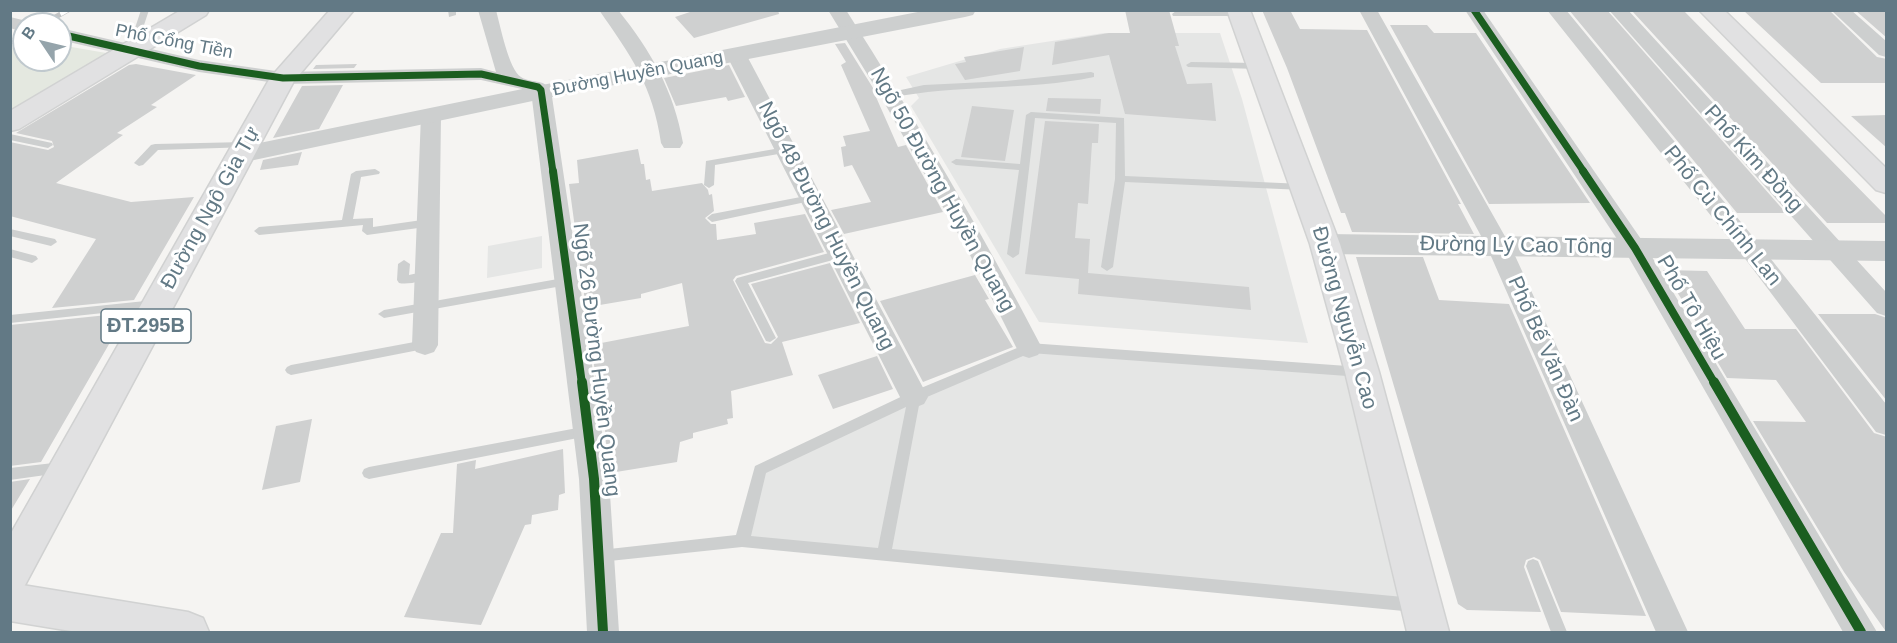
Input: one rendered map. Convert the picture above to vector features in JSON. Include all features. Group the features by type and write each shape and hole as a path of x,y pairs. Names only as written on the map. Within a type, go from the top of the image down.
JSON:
{"main road":[{"path":"10,123 198,10"},
{"name":"Đường Ngô Gia Tự","path":"10,574 283,78 343,10"},
{"path":"1710,10 1887,184"},
{"name":"Đường Nguyễn Cao","path":"1238,12 1324,244 1362,372 1425,619"},
{"path":"10,602 188,633"}],"street":[{"path":"487,10 504,69 513,80"},
{"name":"Ngõ 50 Đường Huyền Quang","path":"837,10 890,95 982,255 1029,348"},
{"name":"Đường Huyền Quang","path":"243,150 738,56 965,10"},
{"name":"Phố Bế Văn Đàn","path":"1368,10 1499,247 1672,633"},
{"name":"Phố Tô Hiệu","path":"1474,10 1635,248 1861,633"},
{"name":"Phố Cù Chính Lan","path":"1556,10 1751,250 1887,424"},
{"name":"Phố Kim Đồng","path":"1618,10 1887,307"},
{"path":"1840,10 1887,51"},
{"path":"610,11 653,71 670,127 672,143"},
{"name":"Phố Cổng Tiền","path":"72,37 131,52 258,76 283,78 481,74 538,87 542,92"},
{"name":"Ngõ 48 Đường Huyền Quang","path":"738,56 914,397"},
{"name":"Ngõ 26 Đường Huyền Quang","path":"542,92 588,431 600,556 603,633"},
{"path":"425,345 431,115"},
{"name":"Đường Lý Cao Tông","path":"1324,244 1887,251"}],"lane":[{"path":"131,52 145,10"},
{"path":"1176,14 1238,12"},
{"path":"1191,65 1259,66"},
{"path":"890,95 924,88 1006,84 1091,75"},
{"path":"1013,254 1031,115 1121,120 1120,179 1107,267"},
{"path":"10,137 48,145"},
{"path":"139,163 154,147 243,150"},
{"path":"709,184 710,163 786,150"},
{"path":"956,162 1024,167"},
{"path":"347,223 356,174 375,172"},
{"path":"1120,179 1304,187"},
{"path":"712,218 811,198"},
{"path":"259,231 369,221 368,231 429,223"},
{"path":"10,232 51,242"},
{"path":"10,253 32,259"},
{"path":"770,338 741,281 840,254"},
{"path":"404,264 403,280 427,275"},
{"path":"384,314 569,281"},
{"path":"10,319 159,303"},
{"path":"291,370 425,345"},
{"path":"742,541 760,470 914,397 1029,348 1362,372"},
{"path":"884,554 914,397"},
{"path":"369,472 588,431"},
{"path":"10,474 69,467"},
{"path":"600,556 742,541 884,554 1425,619"},
{"path":"1533,566 1559,633"}],"shaded area":[{"path":"1104,33 1220,33 1242,99 1308,343 1039,322 911,106 919,98 906,77 1000,49"},
{"path":"72,47 112,54 11,114 10,49 12,48 12,72 72,72"},
{"path":"542,236 542,268 487,278 488,246"},
{"path":"1029,348 1362,372 1421,606 742,541 760,470"}],"building":[{"path":"696,10 778,10 779,14 694,38 675,17"},
{"path":"1125,10 1169,10 1179,46 1175,46 1187,84 1212,83 1216,121 1125,114 1109,55 1052,65 1055,42 1109,33 1130,33"},
{"path":"1262,10 1290,10 1300,29 1367,30 1461,204 1458,204 1474,234 1352,232 1345,213 1341,213 1287,68"},
{"path":"1569,10 1607,10 1786,213 1737,213"},
{"path":"1743,10 1829,10 1877,57 1887,59 1887,83 1821,83"},
{"path":"1855,10 1887,10 1887,38"},
{"path":"1684,11 1887,217 1887,223 1827,223 1633,12"},
{"path":"1390,25 1427,25 1434,33 1476,33 1590,203 1489,204"},
{"path":"845,43 878,96 876,97 898,147 906,145 943,212 844,234 831,210 871,202 852,165 844,167 841,147 846,146 843,136 870,131 841,65 846,62 835,44"},
{"path":"1024,47 1020,71 965,80 955,64 966,62 964,57"},
{"path":"136,64 196,75 151,105 157,107 117,133 123,135 56,183 131,202 194,197 134,300 52,308 96,239 10,216 10,142 48,150 54,147 52,141 16,133 129,65"},
{"path":"357,64 354,68 313,69 316,65"},
{"path":"729,65 745,97 728,101 726,97 676,106 664,78"},
{"path":"343,85 319,129 273,138 302,86"},
{"path":"1048,98 1101,99 1100,114 1046,111"},
{"path":"972,106 1014,110 1005,161 961,157"},
{"path":"1887,115 1887,148 1851,116"},
{"path":"1045,121 1099,124 1098,143 1092,143 1088,204 1078,203 1075,238 1090,239 1088,273 1249,287 1251,310 1078,294 1079,279 1025,274"},
{"path":"638,149 641,164 644,164 646,180 650,179 652,191 702,183 709,195 712,194 714,211 705,218 711,224 716,224 717,240 756,234 754,223 805,214 824,252 736,276 733,280 765,343 771,344 778,337 751,284 830,263 860,323 782,342 793,375 731,391 733,418 727,419 728,424 693,433 693,438 680,442 677,462 610,473 605,435 606,404 600,405 591,345 689,326 682,283 641,294 641,298 588,307 588,297 584,297 584,280 582,280 569,184 579,183 577,160"},
{"path":"302,152 298,165 260,170 263,160"},
{"path":"1356,257 1423,257 1439,300 1509,304 1646,616 1561,612 1540,560 1534,557 1526,560 1524,567 1541,612 1467,610 1458,604"},
{"path":"1663,270 1707,271 1745,329 1796,329 1874,433 1887,437 1887,633 1844,572 1753,421 1806,422 1776,380 1727,378 1704,339 1707,339"},
{"path":"975,275 989,299 985,300 1013,347 923,382 880,301"},
{"path":"127,313 41,462 10,466 10,325"},
{"path":"1818,314 1875,314 1887,318 1887,401"},
{"path":"877,356 893,389 833,409 818,375"},
{"path":"312,419 300,482 262,490 276,426"},
{"path":"563,449 565,493 559,495 558,510 532,515 531,524 525,525 481,625 404,617 441,533 453,533 457,464 476,460 475,469"},
{"path":"30,479 10,512 10,482"}],"railway":[{"path":"64,12 68,10"}],"cycle path":[{"path":"1474,10 1635,248 1861,632"},
{"path":"72,37 171,60 255,75 283,78 481,74 538,87 541,90 569,281 594,479 603,632"}]}
